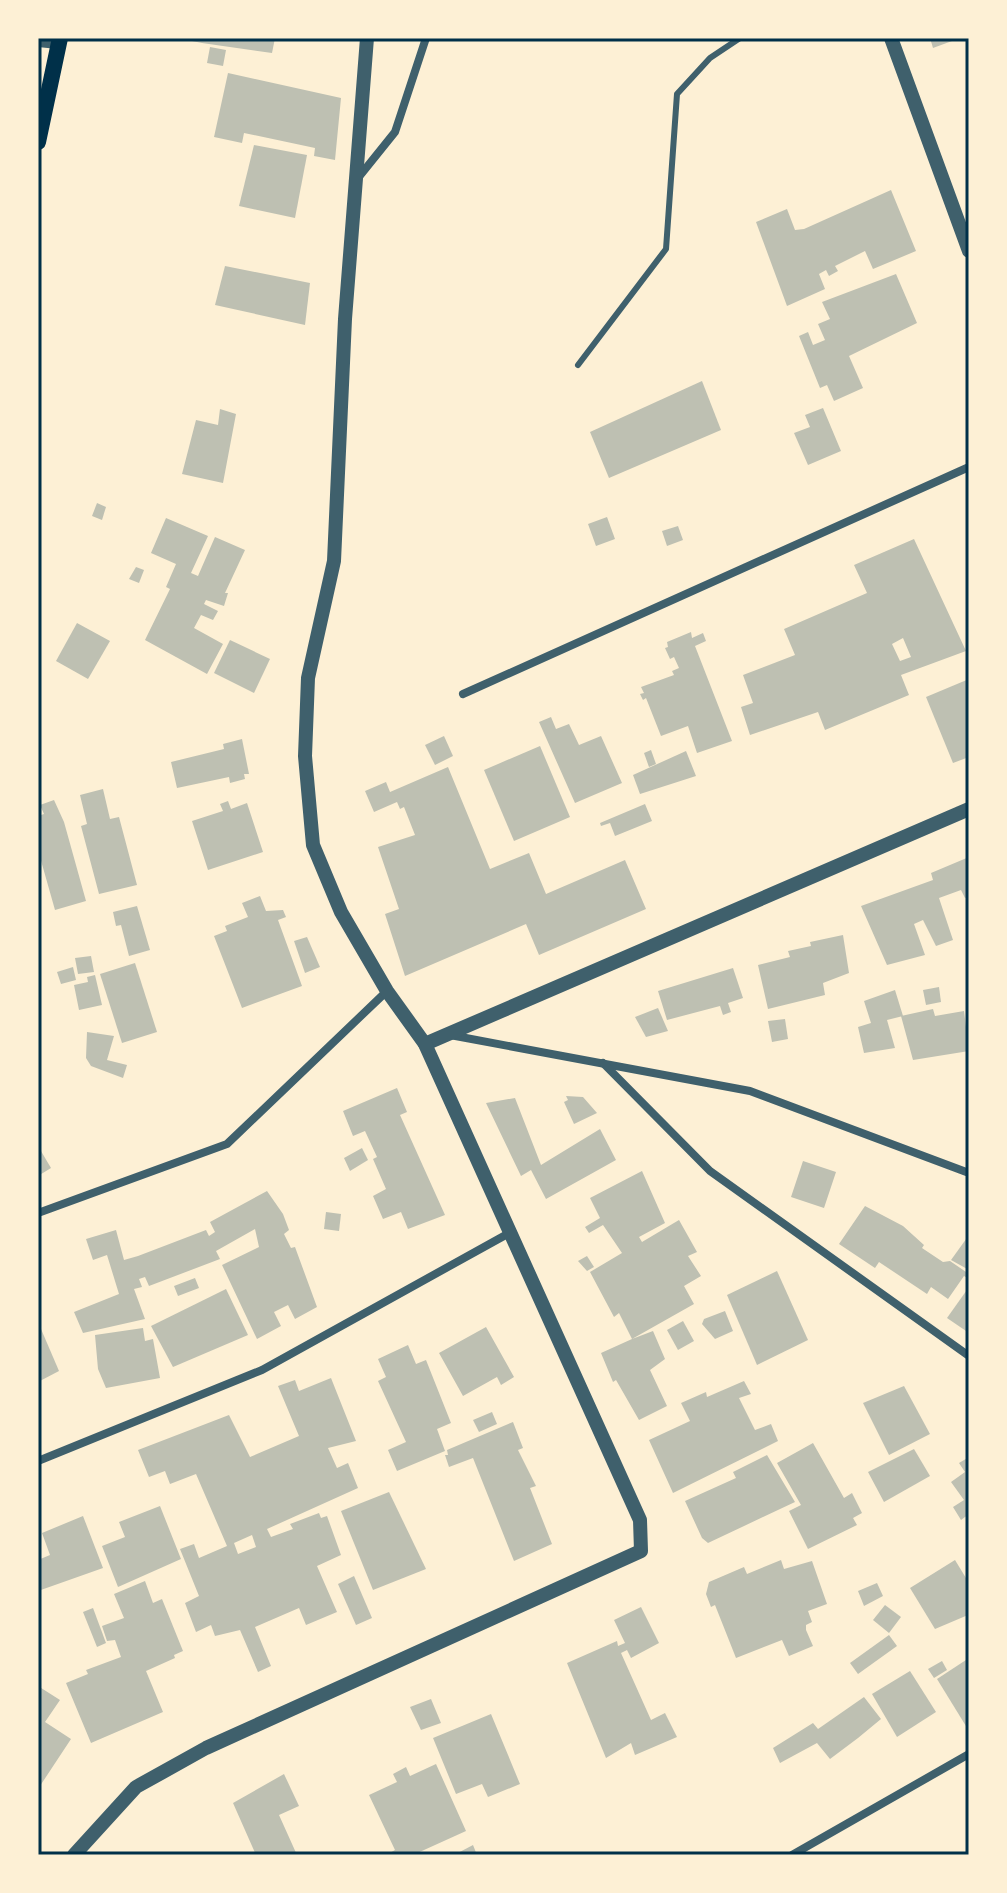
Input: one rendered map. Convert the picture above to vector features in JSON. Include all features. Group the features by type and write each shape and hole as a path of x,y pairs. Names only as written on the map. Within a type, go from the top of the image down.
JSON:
{"main road":[{"path":"38,142 59,41"}],"street":[{"path":"74,1855 136,1787 206,1748 641,1551 640,1520 512,1231 425,1044 387,991 341,912 313,845 305,756 308,678 334,561 345,319 367,38"},
{"path":"358,179 395,132 426,38"},
{"path":"891,38 969,251"},
{"path":"38,43 59,41"},
{"path":"463,694 969,467"},
{"path":"425,1044 969,809"},
{"path":"38,1213 227,1144 387,991"},
{"path":"446,1034 750,1091 969,1173"},
{"path":"603,1063 710,1171 969,1356"},
{"path":"38,1461 262,1370 512,1231"},
{"path":"792,1855 969,1754"}],"lane":[{"path":"578,365 666,249 677,94 710,58 740,38"}],"building":[{"path":"192,38 275,38 272,53 202,43 192,41"},
{"path":"930,38 951,38 952,41 933,48"},
{"path":"210,47 226,50 223,66 207,63"},
{"path":"228,73 341,98 335,160 314,156 315,148 244,133 242,143 214,137"},
{"path":"254,145 307,155 295,218 239,206"},
{"path":"891,190 916,251 873,269 865,251 835,266 838,271 829,276 826,270 819,274 825,289 787,306 756,222 787,209 795,230 804,229"},
{"path":"225,266 310,283 305,325 215,305"},
{"path":"896,274 917,323 849,356 863,388 834,401 827,385 820,388 799,336 808,332 813,345 825,340 818,324 830,319 822,302"},
{"path":"702,381 721,430 609,478 590,432"},
{"path":"823,408 841,451 808,465 794,433 810,427 805,415"},
{"path":"220,409 236,414 223,483 182,474 196,420 218,425"},
{"path":"97,503 106,507 102,520 92,516"},
{"path":"607,517 615,539 596,546 588,524"},
{"path":"166,518 208,536 191,573 198,576 215,537 245,550 225,593 228,593 224,606 206,600 204,604 218,611 213,620 201,615 194,628 223,644 207,674 145,640 170,589 166,587 176,564 151,553"},
{"path":"678,526 683,540 667,546 662,531"},
{"path":"914,539 966,651 901,675 909,695 825,730 818,712 750,735 741,707 753,703 743,675 795,655 784,629 867,593 854,565","holes":["903,638 911,657 900,661 892,644"]},
{"path":"136,567 144,570 139,583 129,579"},
{"path":"77,623 110,641 88,679 56,661"},
{"path":"691,632 692,638 703,633 706,641 695,646 732,741 697,753 688,726 661,736 646,698 643,700 640,694 644,693 641,687 674,675 672,671 679,668 674,657 670,659 665,648 668,647 667,642"},
{"path":"230,640 270,659 254,693 214,673"},
{"path":"969,679 969,757 953,763 926,697"},
{"path":"551,717 556,729 569,724 579,745 601,736 622,783 575,803 539,722"},
{"path":"444,736 453,756 435,765 425,745"},
{"path":"242,739 249,774 244,774 245,779 230,783 229,777 177,788 171,762 224,749 223,744"},
{"path":"540,746 570,817 514,841 484,770"},
{"path":"651,750 656,764 649,767 644,753"},
{"path":"686,751 696,776 640,794 633,775"},
{"path":"448,767 490,869 529,853 546,894 625,860 646,909 539,955 526,924 405,976 385,914 399,909 378,847 415,835 404,807 400,809 397,802 374,812 365,791 386,782 390,792"},
{"path":"103,789 110,819 119,817 137,885 99,894 81,826 87,824 80,795"},
{"path":"54,800 64,822 86,901 55,910 38,850 38,816 44,814 40,805"},
{"path":"228,801 231,809 247,803 263,852 208,870 192,821 223,811 220,804"},
{"path":"645,804 652,821 615,836 610,823 601,826 600,823"},
{"path":"969,857 969,896 965,898 961,890 939,898 953,940 936,946 923,920 914,924 925,955 887,965 861,906 933,880 931,873"},
{"path":"260,896 266,911 283,910 286,917 278,920 302,986 242,1008 214,936 227,931 225,926 248,917 242,903"},
{"path":"137,906 150,950 129,956 121,925 116,926 113,912"},
{"path":"843,935 849,973 823,983 825,995 768,1009 758,965 790,957 788,951 811,946 810,942"},
{"path":"307,937 320,967 305,973 294,941"},
{"path":"91,956 94,972 78,974 75,958"},
{"path":"135,963 157,1032 122,1043 100,974"},
{"path":"73,967 76,980 61,984 57,972"},
{"path":"733,968 743,998 728,1003 731,1012 723,1015 720,1006 667,1020 658,991"},
{"path":"95,975 102,1005 79,1010 74,985 88,982 87,977"},
{"path":"939,987 941,1002 926,1005 923,990"},
{"path":"895,990 903,1016 887,1020 895,1048 864,1053 858,1027 871,1023 864,1001"},
{"path":"658,1008 668,1031 646,1037 635,1017"},
{"path":"933,1009 935,1016 964,1011 969,1051 913,1060 901,1016"},
{"path":"785,1019 788,1039 772,1042 768,1021"},
{"path":"87,1032 114,1036 107,1060 127,1065 123,1078 91,1066 86,1058"},
{"path":"397,1088 407,1112 400,1115 445,1215 408,1229 401,1212 383,1219 373,1196 386,1189 373,1159 377,1157 365,1131 353,1136 343,1111"},
{"path":"566,1096 583,1097 597,1113 574,1124 564,1102 568,1100"},
{"path":"515,1098 541,1165 600,1129 616,1160 546,1199 531,1170 521,1176 486,1103"},
{"path":"38,1146 51,1168 38,1176"},
{"path":"362,1148 368,1160 350,1171 344,1158"},
{"path":"803,1161 836,1172 824,1208 791,1197"},
{"path":"642,1171 665,1223 639,1237 642,1242 679,1220 697,1252 688,1256 701,1276 684,1286 694,1304 632,1339 619,1313 614,1317 590,1272 622,1253 603,1225 589,1233 585,1227 600,1218 590,1198"},
{"path":"267,1191 283,1214 289,1230 284,1234 291,1248 295,1247 317,1307 295,1319 288,1305 274,1312 281,1326 257,1339 222,1265 259,1247 255,1229 216,1251 220,1259 149,1286 145,1277 139,1279 142,1287 134,1289 145,1319 83,1333 74,1312 119,1294 107,1255 93,1260 86,1239 116,1230 124,1260 206,1230 209,1236 215,1232 210,1222"},
{"path":"865,1206 903,1226 924,1245 922,1248 943,1262 950,1261 969,1274 969,1279 964,1276 948,1299 931,1287 927,1294 879,1262 875,1268 839,1244"},
{"path":"326,1212 341,1214 339,1231 324,1229"},
{"path":"969,1235 969,1270 951,1260"},
{"path":"587,1256 594,1267 587,1271 578,1261"},
{"path":"777,1271 808,1340 757,1365 727,1295"},
{"path":"195,1278 199,1288 178,1296 174,1286"},
{"path":"969,1287 969,1333 947,1318"},
{"path":"226,1289 248,1335 173,1367 151,1326"},
{"path":"725,1311 733,1331 715,1339 702,1324 704,1319"},
{"path":"683,1321 694,1341 678,1350 667,1330"},
{"path":"38,1322 59,1371 38,1382"},
{"path":"486,1327 514,1377 501,1385 497,1377 463,1396 439,1353"},
{"path":"143,1328 145,1341 153,1339 160,1378 106,1388 98,1369 95,1335"},
{"path":"653,1331 665,1359 650,1370 667,1406 639,1420 616,1380 613,1382 601,1353"},
{"path":"408,1345 416,1364 426,1360 451,1423 437,1429 445,1451 397,1471 388,1450 406,1442 378,1381 386,1377 378,1359"},
{"path":"331,1378 356,1441 328,1448 337,1468 348,1463 358,1488 267,1529 271,1537 293,1529 290,1524 319,1513 321,1518 327,1516 341,1555 317,1566 337,1612 306,1625 299,1608 255,1627 271,1666 258,1672 240,1630 215,1636 211,1625 196,1632 185,1603 199,1596 180,1549 194,1544 199,1558 227,1546 196,1474 170,1484 165,1471 149,1477 138,1450 229,1415 250,1457 299,1436 278,1386 295,1380 299,1391","holes":["252,1535 256,1547 238,1554 234,1543"]},
{"path":"744,1381 751,1394 739,1398 755,1430 771,1424 778,1441 673,1493 649,1440 690,1421 681,1403 706,1392 707,1397"},
{"path":"904,1386 930,1434 889,1455 863,1403"},
{"path":"492,1412 497,1424 479,1432 473,1420"},
{"path":"513,1422 523,1448 518,1450 536,1486 530,1488 552,1544 514,1561 473,1458 449,1467 445,1455 448,1455 447,1450"},
{"path":"813,1443 844,1498 852,1493 862,1513 853,1518 857,1525 808,1549 789,1511 801,1505 777,1463"},
{"path":"914,1449 930,1476 884,1502 868,1472"},
{"path":"767,1455 795,1502 708,1543 702,1538 685,1501 736,1478 733,1472"},
{"path":"969,1457 969,1514 961,1520 953,1507 964,1500 951,1482 965,1472 959,1463"},
{"path":"389,1492 426,1569 373,1590 341,1511"},
{"path":"160,1506 181,1559 118,1587 102,1546 125,1537 119,1522"},
{"path":"83,1516 103,1568 38,1591 38,1560 50,1555 42,1533"},
{"path":"781,1560 784,1569 812,1561 827,1604 808,1611 812,1622 806,1625 806,1630 813,1646 789,1656 782,1640 736,1658 715,1605 711,1607 706,1594 709,1582 744,1567 747,1574"},
{"path":"955,1560 969,1583 968,1615 935,1629 910,1588"},
{"path":"354,1576 372,1618 356,1625 338,1584"},
{"path":"145,1581 153,1603 162,1599 183,1651 146,1671 163,1712 91,1743 66,1683 88,1674 86,1670 121,1657 115,1640 107,1641 102,1626 124,1618 114,1594"},
{"path":"877,1583 883,1596 864,1606 858,1591"},
{"path":"885,1605 901,1617 889,1633 873,1620"},
{"path":"641,1607 659,1643 631,1658 627,1650 621,1653 651,1720 665,1713 677,1737 635,1755 631,1743 606,1758 567,1663 617,1641 618,1646 625,1643 614,1620"},
{"path":"93,1608 106,1643 97,1647 83,1612"},
{"path":"889,1635 897,1646 858,1674 850,1663"},
{"path":"969,1658 969,1731 937,1679"},
{"path":"942,1661 947,1670 934,1678 928,1669"},
{"path":"910,1671 936,1712 897,1737 872,1694"},
{"path":"38,1686 60,1700 45,1722 71,1739 38,1789"},
{"path":"864,1697 881,1719 858,1738 830,1759 817,1743 780,1763 773,1748 813,1723 818,1729"},
{"path":"431,1699 441,1723 421,1730 410,1707"},
{"path":"491,1714 520,1784 488,1797 482,1784 456,1794 433,1738"},
{"path":"436,1764 466,1831 413,1855 386,1855 395,1850 369,1795 397,1782 393,1774 406,1767 410,1776"},
{"path":"284,1774 299,1806 279,1815 297,1855 256,1855 233,1803"},
{"path":"473,1845 477,1855 454,1855"}]}
